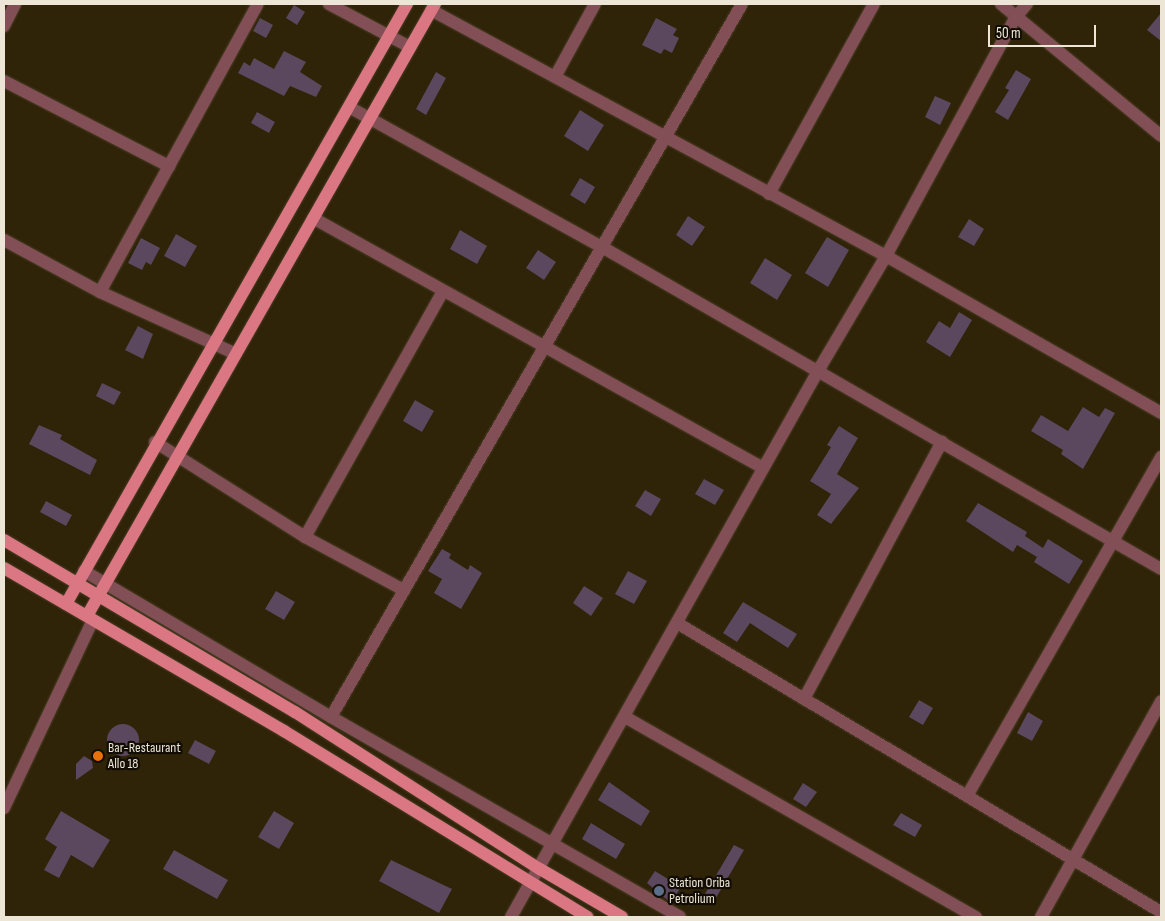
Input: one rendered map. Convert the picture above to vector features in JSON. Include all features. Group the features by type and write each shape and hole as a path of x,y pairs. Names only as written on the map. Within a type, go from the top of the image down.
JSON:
{"main road":[{"path":"66,604 156,442 407,4"},
{"path":"90,618 102,589 433,7"},
{"path":"4,540 81,576"},
{"path":"4,568 284,731 531,884 588,917"},
{"path":"102,589 540,869 622,917"}],"street":[{"path":"4,26 15,4"},
{"path":"100,292 258,4"},
{"path":"329,4 410,47"},
{"path":"555,77 595,4"},
{"path":"330,717 742,4"},
{"path":"769,194 874,4"},
{"path":"1000,4 1161,136"},
{"path":"512,917 818,371 886,256 1016,17 1027,4"},
{"path":"433,7 664,138 886,256 1161,412"},
{"path":"4,81 169,166"},
{"path":"349,107 602,247 1161,569"},
{"path":"313,218 764,468"},
{"path":"4,240 100,292 236,354"},
{"path":"305,537 443,291"},
{"path":"156,442 305,537 404,590"},
{"path":"804,699 942,442"},
{"path":"967,796 1161,457"},
{"path":"81,576 680,917"},
{"path":"4,808 90,618"},
{"path":"677,623 1161,912"},
{"path":"1041,917 1161,701"},
{"path":"625,717 976,917"}],"building":[{"path":"294,5 305,12 297,25 286,18"},
{"path":"1161,13 1161,41 1147,30"},
{"path":"260,18 273,25 266,38 253,31"},
{"path":"656,18 677,29 673,35 679,38 672,53 664,49 661,54 642,45"},
{"path":"284,51 306,62 300,72 322,86 316,97 290,86 284,96 238,73 244,62 250,66 254,58 274,69"},
{"path":"1016,70 1031,79 1008,120 995,112 1009,90 1005,88"},
{"path":"436,72 446,78 426,115 416,109"},
{"path":"935,96 951,103 940,125 925,117"},
{"path":"580,110 604,125 588,151 564,136"},
{"path":"257,112 275,122 269,133 251,123"},
{"path":"580,178 595,187 585,204 570,195"},
{"path":"688,216 705,227 692,246 676,235"},
{"path":"969,219 984,229 974,246 958,237"},
{"path":"460,230 487,246 477,264 450,249"},
{"path":"176,234 197,246 185,267 164,256"},
{"path":"827,237 849,250 828,287 805,273"},
{"path":"141,238 160,248 151,265 146,262 142,270 128,263"},
{"path":"538,250 556,262 544,280 526,268"},
{"path":"765,258 792,275 777,300 750,283"},
{"path":"959,312 972,320 950,357 926,342 939,321 950,328"},
{"path":"138,326 153,334 143,359 125,350"},
{"path":"102,383 121,392 114,405 96,396"},
{"path":"415,400 434,411 422,432 403,421"},
{"path":"1083,407 1099,417 1105,408 1115,413 1083,469 1061,454 1063,450 1031,431 1041,415 1068,431"},
{"path":"39,425 62,435 60,439 97,460 90,475 29,444"},
{"path":"839,426 858,438 837,474 859,488 831,524 817,515 831,494 810,481 831,447 827,445"},
{"path":"704,479 724,490 715,505 695,494"},
{"path":"645,490 661,499 651,516 635,506"},
{"path":"46,501 72,515 66,526 40,512"},
{"path":"978,503 1027,532 1025,536 1043,548 1048,539 1083,561 1069,584 1034,562 1037,557 1017,545 1013,552 966,521"},
{"path":"442,549 451,554 449,558 468,570 470,565 482,573 461,609 434,593 442,579 428,571"},
{"path":"628,571 647,581 634,604 615,594"},
{"path":"584,586 603,598 591,616 573,603"},
{"path":"276,591 295,602 284,620 265,609"},
{"path":"743,602 797,634 788,648 750,623 737,642 723,633"},
{"path":"919,700 933,708 923,725 909,717"},
{"path":"1028,712 1043,721 1032,741 1017,733"},
{"path":"123,724 135,728 139,740 135,752 123,756 111,752 107,740 111,728"},
{"path":"195,740 216,751 209,764 188,753"},
{"path":"84,756 92,761 93,768 76,780 76,764"},
{"path":"609,782 650,811 641,826 598,800"},
{"path":"803,783 817,792 806,807 793,799"},
{"path":"61,811 110,840 93,868 71,855 59,878 44,870 57,847 45,839"},
{"path":"274,811 294,823 279,849 258,837"},
{"path":"901,813 922,825 915,837 893,825"},
{"path":"591,823 625,844 616,859 582,839"},
{"path":"734,845 744,850 713,903 703,897"},
{"path":"174,850 228,880 217,899 163,869"},
{"path":"391,860 452,889 439,913 379,881"},
{"path":"655,871 681,887 671,903 647,883"}],"place":[{"name":"Bar-Restaurant Allo 18","path":"98,756"},
{"name":"Station Oriba Petrolium","path":"659,891"}]}
